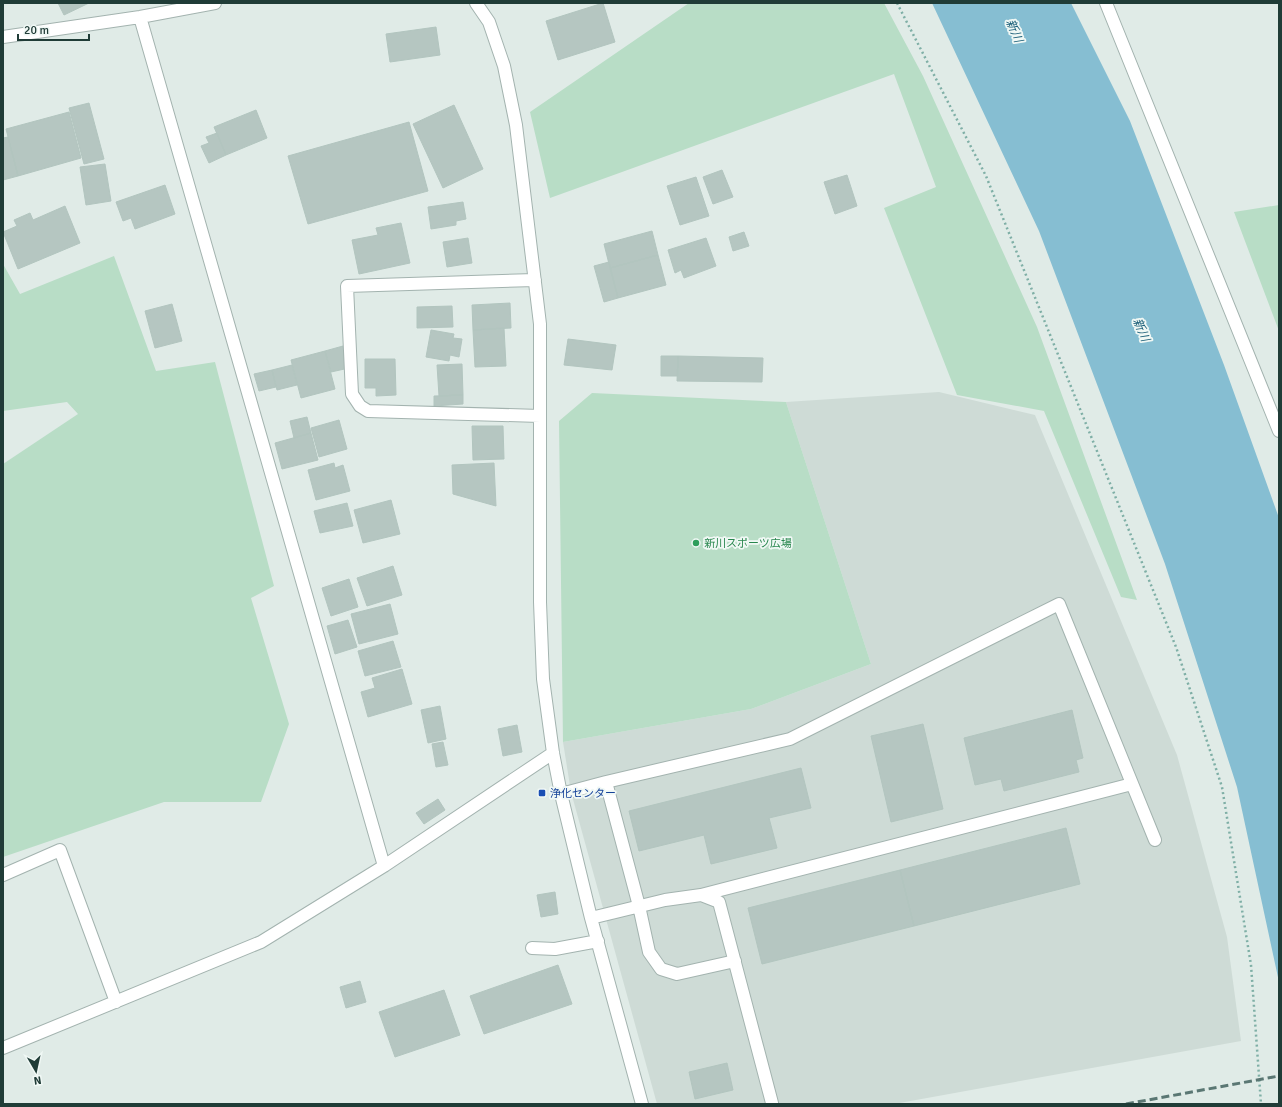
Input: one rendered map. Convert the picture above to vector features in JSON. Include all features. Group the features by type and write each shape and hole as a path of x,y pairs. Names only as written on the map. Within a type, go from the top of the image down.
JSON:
{"street":[{"path":"3,37 140,17 215,3"},
{"path":"476,3 489,22 504,66 516,125 540,324 540,602 543,679 553,753 561,794 592,918 642,1104"},
{"path":"1106,3 1279,431"},
{"path":"140,17 384,866"},
{"path":"535,280 347,286 352,394 360,406 368,411 540,416"},
{"path":"561,794 790,739 1059,604 1155,840"},
{"path":"3,1048 261,942 384,866 553,753"},
{"path":"606,782 639,906 649,952 661,969 677,974 735,961"},
{"path":"592,918 665,900 701,895 1132,784"},
{"path":"3,875 60,850 116,1002"},
{"path":"701,895 719,902 772,1103"},
{"path":"532,948 555,949 598,941"}],"path":[{"path":"897,3 986,176 1176,647 1222,787 1251,965 1261,1104"}],"shaded area":[{"name":"浄化センター","path":"939,392 1035,415 1177,755 1227,937 1241,1041 894,1104 657,1104 571,792 563,742 751,709 871,664 786,402"}],"green space":[{"path":"689,3 884,3 923,76 1037,327 1137,600 1121,597 1044,411 957,395 884,208 936,187 894,74 550,198 530,112"},
{"path":"1279,205 1279,331 1234,212"},
{"path":"114,256 156,371 215,362 274,586 251,598 289,724 261,802 164,802 3,857 3,464 78,414 67,402 3,411 3,264 20,294"},
{"name":"新川スポーツ広場","path":"592,393 786,402 871,664 751,709 563,742 559,421"}],"water":[{"name":"新川","path":"932,3 1071,3 1130,121 1224,365 1279,518 1279,982 1237,787 1165,564 1039,231"}],"building":[{"path":"58,3 89,3 64,15"},
{"path":"603,3 615,42 558,60 546,21"},
{"path":"436,27 440,55 390,62 386,34"},
{"path":"89,103 104,159 84,164 69,108"},
{"path":"454,105 483,169 443,188 413,124"},
{"path":"256,110 267,138 226,155 214,127"},
{"path":"69,112 81,158 18,176 6,129"},
{"path":"409,122 428,191 308,224 288,156"},
{"path":"217,133 226,155 209,163 201,146 209,143 206,137"},
{"path":"8,137 18,176 3,180 3,138"},
{"path":"105,164 111,201 86,205 80,167"},
{"path":"722,170 733,197 713,204 703,177"},
{"path":"847,175 857,206 835,214 824,182"},
{"path":"696,177 709,216 680,225 667,186"},
{"path":"165,185 175,214 135,229 131,218 123,221 116,202"},
{"path":"463,202 466,219 456,221 456,225 431,229 428,207"},
{"path":"65,206 80,243 18,269 3,232 17,226 14,220 30,213 33,220"},
{"path":"401,223 410,263 359,274 352,240 378,235 376,228"},
{"path":"652,231 658,255 610,268 604,244"},
{"path":"744,232 749,246 733,251 729,237"},
{"path":"468,238 472,263 447,267 443,242"},
{"path":"706,238 716,266 684,278 681,270 675,273 668,250"},
{"path":"658,255 666,285 618,298 610,268"},
{"path":"609,262 618,298 604,302 594,266"},
{"path":"510,303 511,328 473,330 472,305"},
{"path":"172,304 182,341 155,348 145,311"},
{"path":"452,306 453,327 417,328 417,307"},
{"path":"504,328 506,366 475,367 473,330"},
{"path":"431,330 454,334 453,338 462,339 459,357 450,355 449,361 426,357"},
{"path":"568,339 616,345 612,370 564,365"},
{"path":"343,346 349,368 331,372 325,351"},
{"path":"325,351 335,389 301,398 291,360"},
{"path":"661,356 678,356 678,376 661,376"},
{"path":"678,356 763,358 762,382 677,381"},
{"path":"365,359 395,359 396,395 376,396 376,388 365,388"},
{"path":"462,364 463,395 439,396 437,365"},
{"path":"292,365 297,385 277,390 272,370"},
{"path":"272,370 276,387 259,391 254,374"},
{"path":"463,395 463,404 434,406 434,396"},
{"path":"307,417 311,433 294,438 290,421"},
{"path":"339,420 347,449 319,457 311,428"},
{"path":"472,426 503,426 504,459 473,460"},
{"path":"311,433 318,460 282,469 275,443"},
{"path":"334,463 335,468 343,465 350,491 316,500 308,470"},
{"path":"494,463 496,506 453,494 452,465"},
{"path":"391,500 400,534 363,543 354,510"},
{"path":"347,503 353,526 320,533 314,511"},
{"path":"393,566 402,595 367,606 357,578"},
{"path":"349,579 358,607 331,616 322,588"},
{"path":"390,604 398,634 359,644 351,614"},
{"path":"348,620 357,647 335,654 327,626"},
{"path":"393,641 401,667 365,676 358,651"},
{"path":"402,669 412,704 368,717 361,692 375,688 372,678"},
{"path":"440,706 446,739 428,743 421,710"},
{"path":"1072,710 1083,758 1076,760 1079,772 1004,791 1001,779 975,785 964,738"},
{"path":"923,724 943,809 891,822 871,736"},
{"path":"517,725 522,752 503,756 498,729"},
{"path":"443,742 448,765 436,767 432,744"},
{"path":"801,768 811,808 769,818 777,848 711,864 704,835 639,851 629,811"},
{"path":"438,799 445,810 424,824 416,813"},
{"path":"1066,828 1080,884 914,926 900,870"},
{"path":"900,870 914,926 762,964 748,908"},
{"path":"555,892 558,914 541,917 537,895"},
{"path":"558,965 572,1004 484,1034 470,996"},
{"path":"360,981 366,1002 346,1008 340,987"},
{"path":"444,990 460,1035 395,1057 379,1012"},
{"path":"727,1063 733,1090 695,1099 689,1072"}],"railway":[{"path":"1126,1104 1279,1076"}],"place":[{"name":"新川スポーツ広場","path":"696,543"},
{"name":"浄化センター","path":"542,793"}]}
